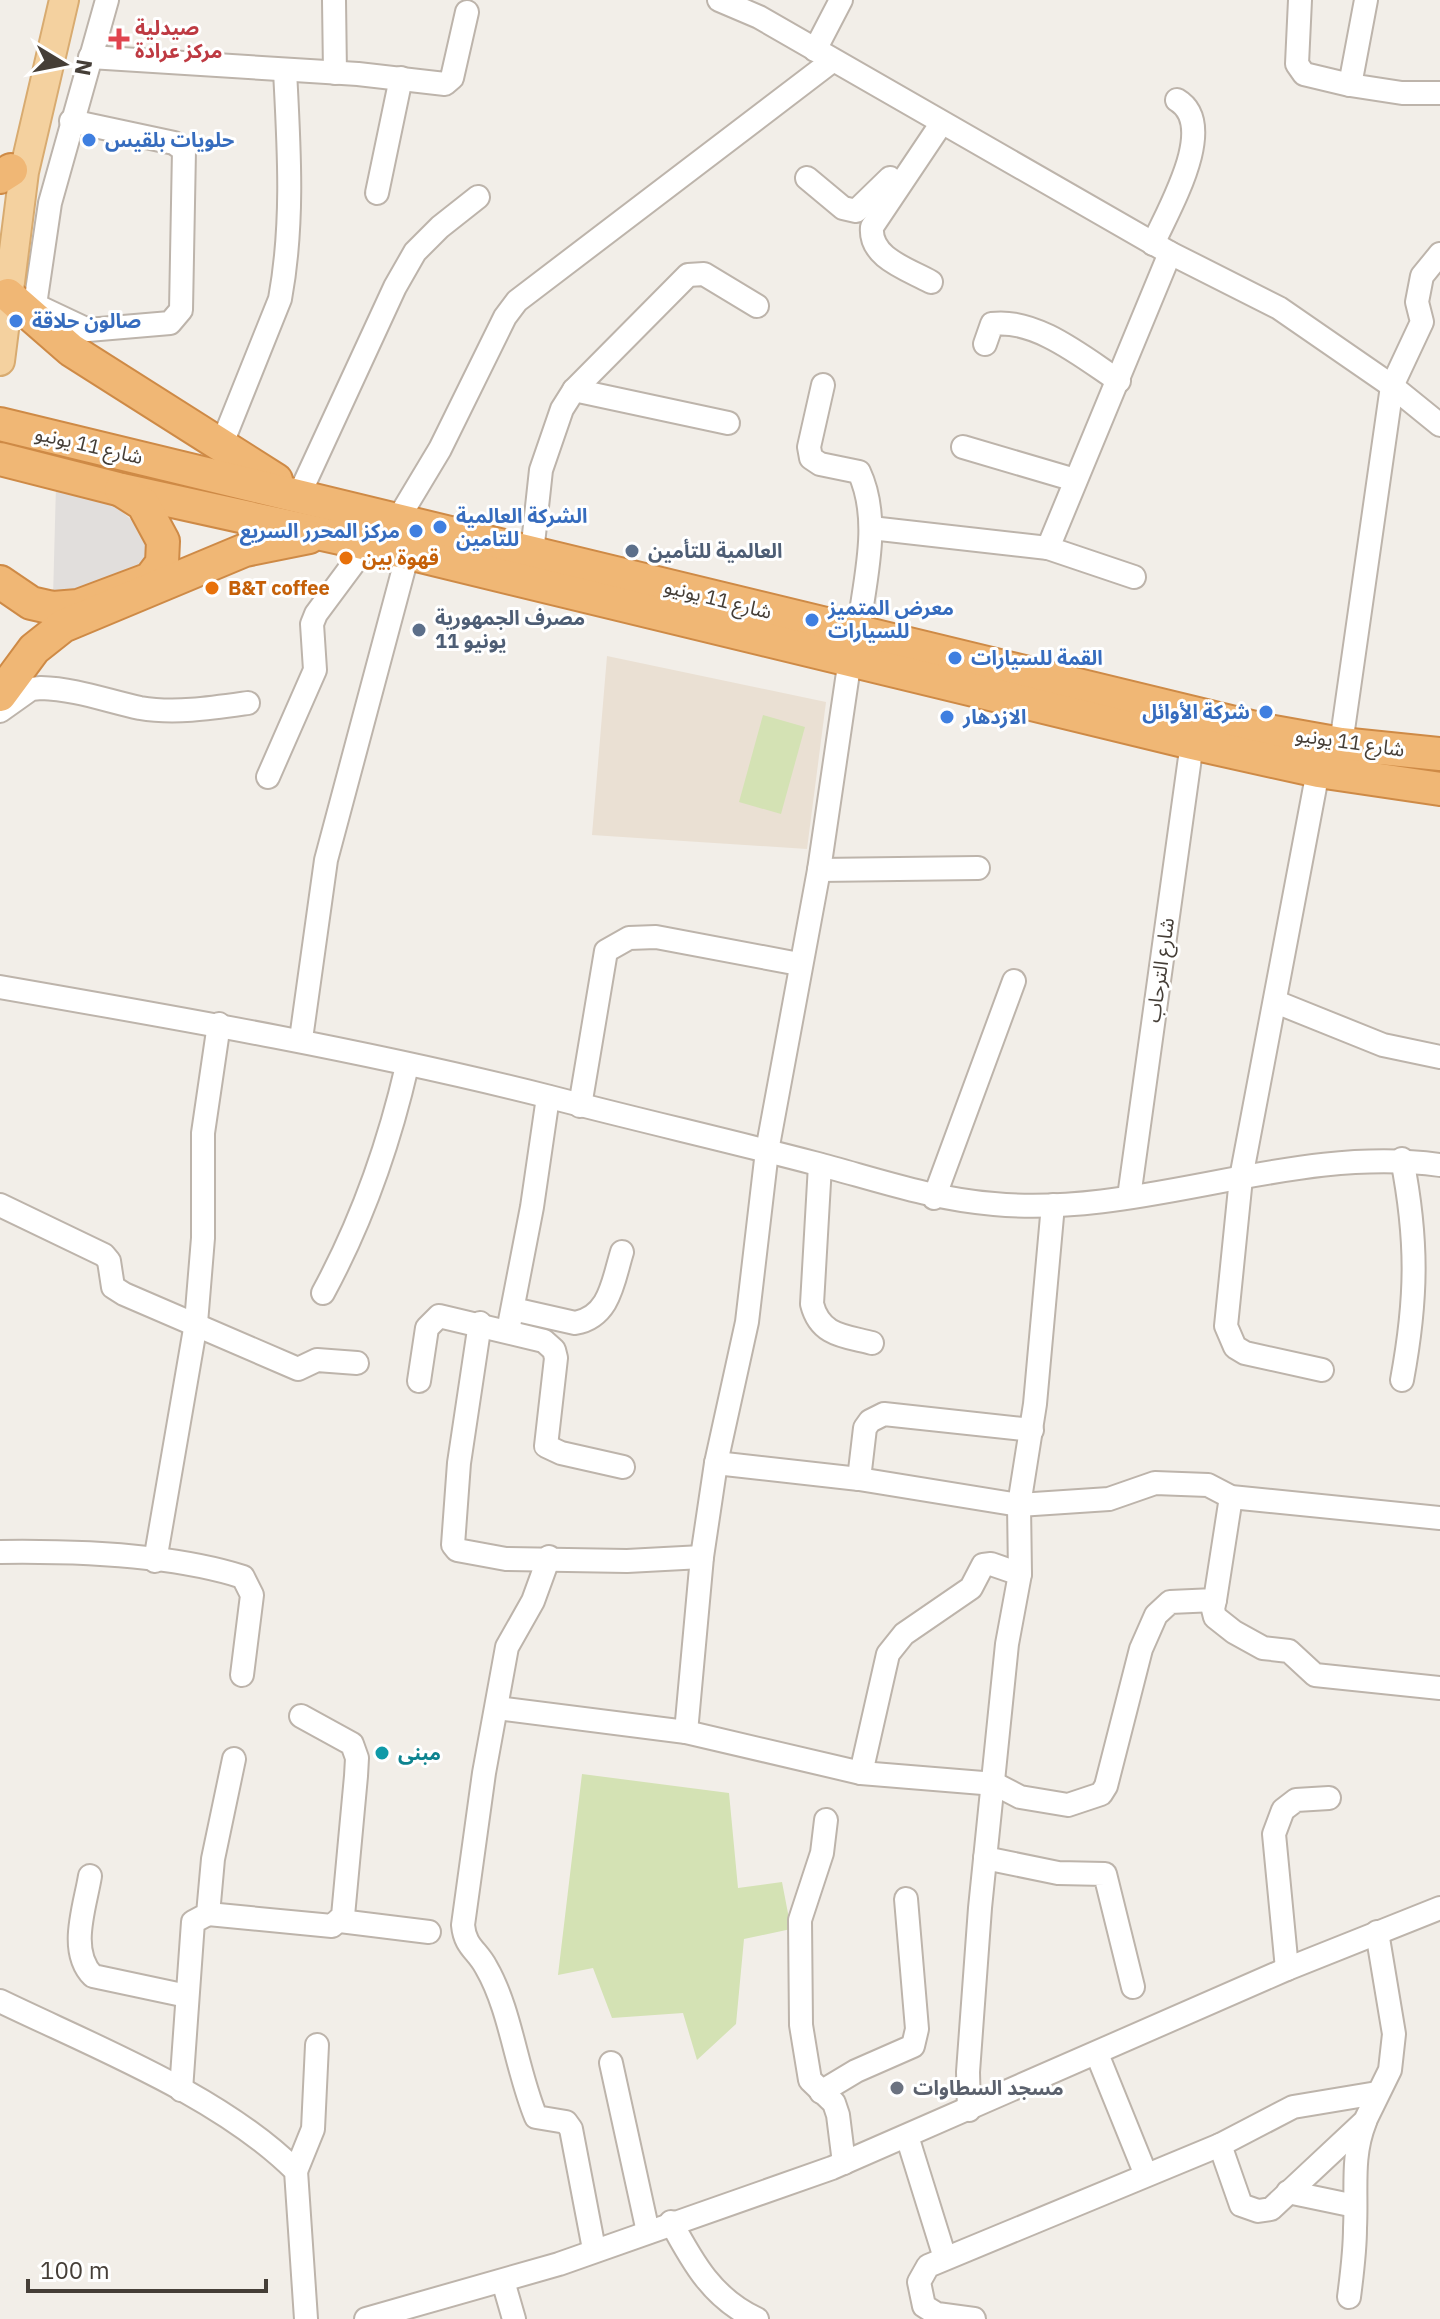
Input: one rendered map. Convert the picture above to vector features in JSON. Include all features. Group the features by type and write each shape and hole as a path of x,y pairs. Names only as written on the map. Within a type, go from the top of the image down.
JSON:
{"highway":[{"path":"26,307 71,350 299,495"},
{"name":"شارع 11 يونيو","path":"0,424 532,553 1192,743 1318,771 1440,789"},
{"name":"شارع 11 يونيو","path":"0,459 118,489 408,553 1268,731 1341,744 1440,754"},
{"path":"0,582 31,603 53,608 78,606 150,579 162,563 163,541 143,504 118,489"},
{"path":"0,695 34,649 63,626 245,550 328,534"}],"main road":[{"path":"0,236 13,145 46,0"},
{"path":"0,361 26,307 9,173 64,0"}],"street":[{"path":"71,121 174,143 184,150 181,310 170,323 88,330 26,307 71,121 107,0"},
{"path":"334,0 335,73"},
{"path":"719,0 762,8 823,56 1162,248 1279,308 1392,386 1440,425"},
{"path":"398,519 440,449 505,317 517,301 823,56 841,0"},
{"path":"1300,0 1297,64 1304,74 1402,93 1440,93"},
{"path":"1350,85 1366,0"},
{"path":"90,57 449,83 467,12"},
{"path":"221,446 280,299 290,207 285,71"},
{"path":"377,193 401,78"},
{"path":"1048,548 1119,381 1195,142 1191,117 1177,100"},
{"path":"807,178 843,208 856,211 880,190 938,122"},
{"path":"931,282 880,253 871,238 872,227 938,122"},
{"path":"299,495 415,252 478,197"},
{"path":"1341,744 1392,386 1422,322 1417,302 1422,276 1440,254"},
{"path":"532,553 541,470 551,437 574,390 688,275 704,274 757,306"},
{"path":"985,344 992,324 1008,322 1067,346 1119,381"},
{"path":"686,1732 702,1557 716,1463 747,1322 767,1151 799,964 819,870 871,528 859,472 820,464 811,458 809,447 823,385"},
{"path":"574,390 728,423"},
{"path":"963,447 1075,480"},
{"path":"871,528 1048,548 1134,577"},
{"path":"268,777 315,670 312,624 316,614 368,544"},
{"path":"301,1039 329,848 408,553"},
{"path":"0,711 31,689 41,688 102,696 141,708 189,710 248,703"},
{"name":"شارع الترحاب","path":"1129,1197 1192,743"},
{"path":"1318,771 1241,1178 1226,1326 1230,1338 1245,1353 1322,1370"},
{"path":"819,870 978,868"},
{"path":"580,1106 606,951 619,941 656,937 799,964"},
{"path":"934,1198 1014,981"},
{"path":"0,987 301,1039 767,1151 934,1198 996,1205 1053,1205 1129,1197 1345,1163 1402,1159 1440,1165"},
{"path":"1276,1002 1383,1045 1440,1057"},
{"path":"155,1561 196,1323 203,1238 203,1133 219,1024"},
{"path":"323,1293 354,1231 385,1143 407,1066"},
{"path":"508,1331 548,1097"},
{"path":"1402,1159 1412,1208 1416,1280 1402,1380"},
{"path":"820,1165 812,1304 815,1317 830,1333 872,1343"},
{"path":"0,1205 104,1255 109,1261 112,1283 117,1290 298,1369 317,1360 357,1363"},
{"path":"969,2110 968,2072 985,1858 1007,1644 1020,1574 1019,1505 1032,1430 1053,1205"},
{"path":"513,1309 575,1323 584,1322 605,1307 622,1252"},
{"path":"419,1381 431,1321 448,1315 508,1331 525,1339 544,1341 554,1350 546,1446 623,1467"},
{"path":"480,1323 459,1463 453,1545 461,1553 506,1559 549,1557 627,1561 702,1557"},
{"path":"859,1479 865,1428 870,1421 884,1414 1032,1430"},
{"path":"716,1463 859,1479 1019,1505 1109,1499 1155,1483 1208,1485 1231,1497 1440,1518"},
{"path":"1231,1497 1213,1609 1223,1625 1263,1648 1289,1651 1315,1675 1440,1688"},
{"path":"0,1552 49,1551 155,1561 233,1574 248,1582 252,1595 242,1675"},
{"path":"549,1557 533,1601 510,1639 477,1820 464,1940 486,1966 498,1995 521,2082 536,2117 566,2122 571,2129 594,2249"},
{"path":"861,1773 888,1654 904,1634 971,1588 983,1565 991,1564 1020,1574"},
{"path":"497,1708 686,1732 861,1773 995,1784 1020,1797 1068,1805 1101,1794 1106,1786 1135,1669 1156,1615 1170,1602 1215,1600"},
{"path":"301,1716 352,1744 357,1758 346,1852 345,1907 340,1921"},
{"path":"208,1914 213,1859 234,1759"},
{"path":"1287,1969 1275,1850 1277,1821 1296,1800 1329,1798"},
{"path":"826,1820 822,1853 800,1920 802,2036 810,2080 834,2103 838,2115 844,2163"},
{"path":"985,1858 1058,1873 1105,1874 1133,1987"},
{"path":"90,1876 79,1944 85,1968 93,1976 187,1996"},
{"path":"821,2092 856,2071 907,2049 915,2041 917,2029 906,1899"},
{"path":"378,2317 503,2281 844,2163 1287,1969 1440,1908"},
{"path":"181,2090 193,1922 208,1914 321,1925 340,1921 429,1932"},
{"path":"1349,2297 1356,2144 1390,2070 1394,2050 1377,1932"},
{"path":"0,2001 181,2090 253,2136 296,2171"},
{"path":"306,2319 296,2171 313,2129 317,2045"},
{"path":"1097,2054 1146,2175"},
{"path":"611,2063 648,2232"},
{"path":"974,2319 937,2314 924,2306 919,2282 922,2273 945,2258 1220,2145 1293,2107 1377,2093"},
{"path":"1220,2145 1245,2209 1271,2209 1365,2121"},
{"path":"907,2136 945,2258"},
{"path":"1288,2192 1355,2206"},
{"path":"671,2222 696,2268 715,2291 757,2319"},
{"path":"503,2281 514,2319"}],"shaded area":[{"path":"56,485 105,497 135,523 148,550 144,563 89,590 53,598"},
{"path":"607,656 826,702 807,849 592,835"}],"green space":[{"path":"763,715 805,727 781,814 739,802"},
{"path":"582,1774 729,1793 738,1888 782,1882 791,1929 744,1939 736,2024 697,2060 683,2013 612,2018 593,1968 558,1975"}],"place":[{"name":"صيدلية مركز عرادة","path":"119,39"},
{"name":"حلويات بلقيس","path":"89,140"},
{"name":"صالون حلاقة","path":"16,321"},
{"name":"الشركة العالمية للتامين","path":"440,527"},
{"name":"مركز المحرر السريع","path":"416,531"},
{"name":"العالمية للتأمين","path":"632,551"},
{"name":"قهوة بين","path":"346,558"},
{"name":"B&T coffee","path":"212,588"},
{"name":"معرض المتميز للسيارات","path":"812,620"},
{"name":"مصرف الجمهورية 11 يونيو","path":"419,630"},
{"name":"القمة للسيارات","path":"955,658"},
{"name":"شركة الأوائل","path":"1266,712"},
{"name":"الازدهار","path":"947,717"},
{"name":"مبنى","path":"382,1753"},
{"name":"مسجد السطاوات","path":"897,2088"}]}
